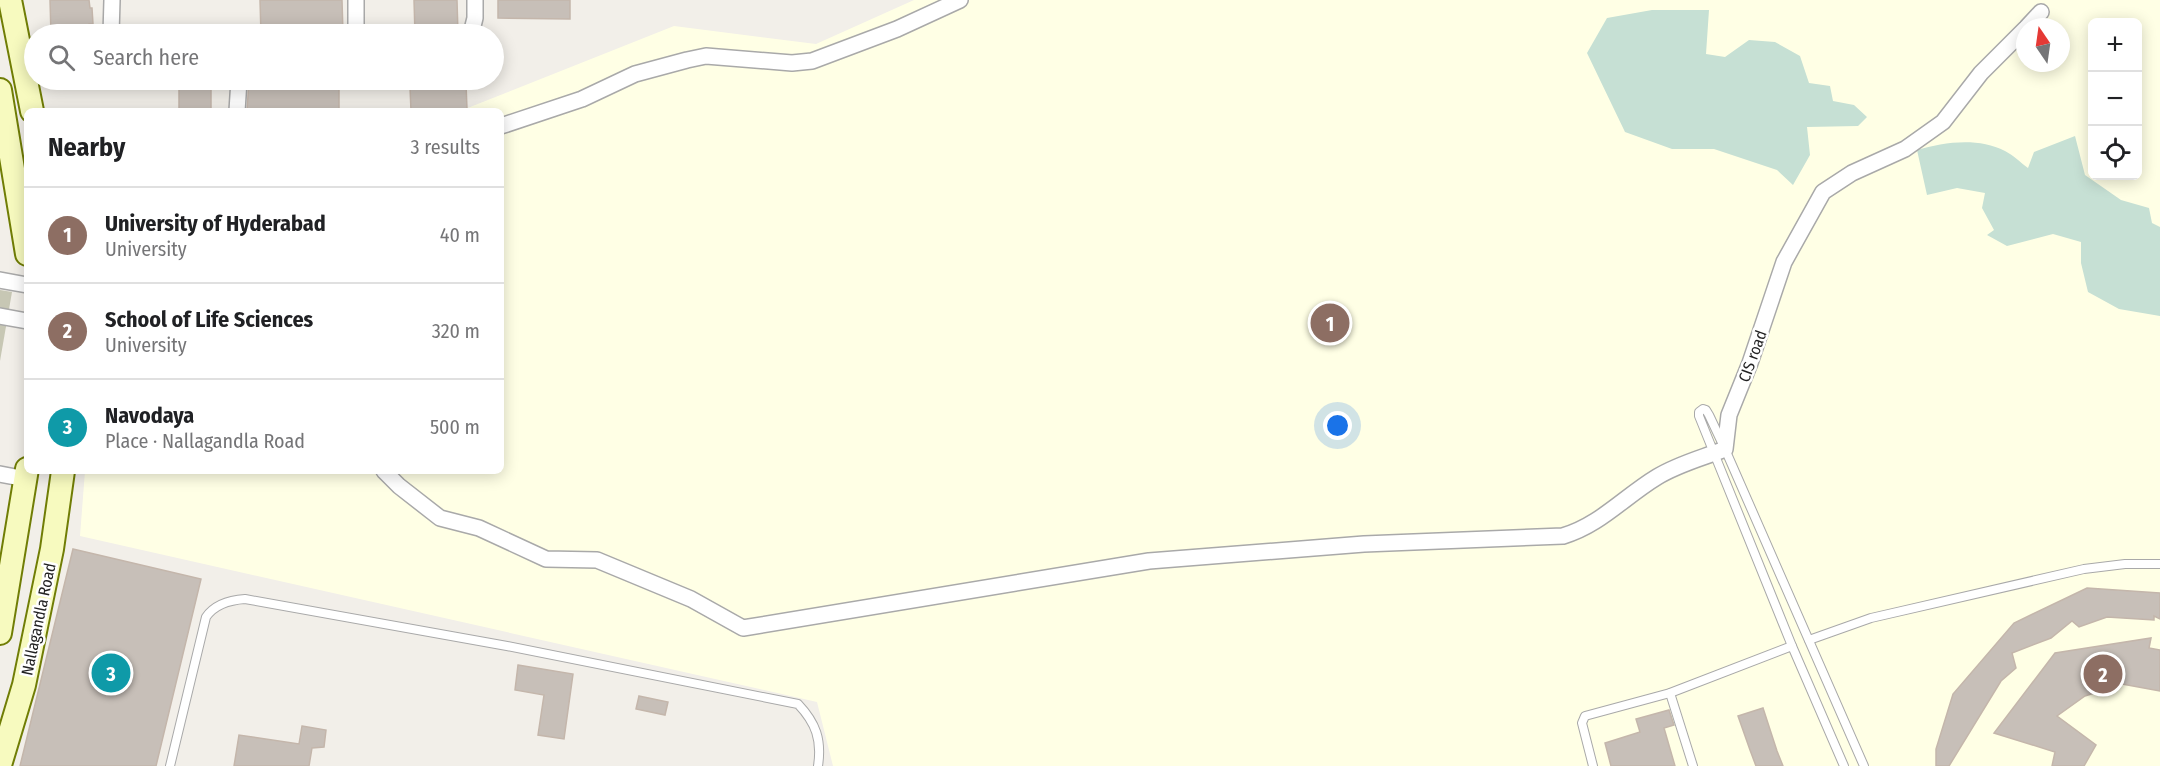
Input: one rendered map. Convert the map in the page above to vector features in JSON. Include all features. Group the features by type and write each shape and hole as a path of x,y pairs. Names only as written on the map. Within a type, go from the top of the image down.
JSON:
{"main road":[{"path":"10,0 24,40"},
{"path":"0,90 24,236"},
{"path":"31,90 32,108"},
{"name":"Nallagandla Road","path":"1,622 26,474"},
{"name":"Nallagandla Road","path":"0,765 24,685 52,549 63,474"}],"street":[{"path":"111,24 112,0"},
{"path":"356,0 356,24"},
{"path":"474,24 475,0"},
{"path":"504,125 582,99 634,74 705,56 792,63 812,61 897,29 960,0"},
{"name":"CIS road","path":"2035,18 2041,12"},
{"name":"CIS road","path":"1720,451 1729,415 1750,363 1784,262 1823,192 1852,173 1905,148 1943,122 1981,73 2016,38"},
{"path":"237,108 239,90"},
{"path":"0,280 24,284"},
{"path":"0,316 24,320"},
{"path":"387,474 440,518 479,528 546,559 597,560 691,599 743,628 1149,561 1364,544 1563,536 1582,530 1656,477 1720,451"},
{"path":"0,474 26,474"}],"lane":[{"path":"1844,766 1792,646 1720,451 1709,415 1703,409 1699,416 1720,451 1809,640 1864,766"},
{"path":"1809,640 1871,618 2084,569 2125,564 2160,564"},
{"path":"170,766 206,617 212,608 233,600 246,599 507,646 798,704 811,717 817,733 818,766"},
{"path":"1593,766 1582,723 1585,716 1670,693 1792,646"},
{"path":"1670,693 1693,766"}],"shaded area":[{"path":"914,0 2160,0 2160,766 833,766 817,702 80,536 85,474 504,474 504,108 468,108 674,26 816,44"},
{"path":"1652,10 1709,10 1706,54 1725,57 1749,40 1775,42 1800,56 1809,83 1830,86 1833,101 1854,105 1867,117 1858,126 1807,127 1810,155 1793,185 1777,170 1714,149 1672,149 1625,132 1587,53 1607,18"},
{"path":"2075,136 2088,180 2092,180 2121,200 2149,208 2152,223 2160,227 2160,316 2119,309 2088,292 2081,263 2081,242 2053,234 2007,246 1987,235 1994,230 1982,208 1985,193 1957,188 1927,195 1917,150 1950,143 1972,142 2005,151 2028,168 2034,152"},
{"path":"0,290 12,292 0,361"}],"building":[{"path":"50,0 89,0 93,24 51,24"},
{"path":"260,0 342,0 343,24 261,24"},
{"path":"414,0 457,0 458,24 415,24"},
{"path":"498,0 570,0 570,19 498,18"},
{"path":"179,90 211,90 211,108 179,108"},
{"path":"248,90 339,90 339,108 247,108"},
{"path":"410,90 466,90 467,108 411,108"},
{"path":"73,549 201,579 156,766 20,766"},
{"path":"2087,588 2160,593 2160,619 2154,616 2154,620 2107,617 2079,627 2072,621 2051,638 2012,653 2016,668 2001,681 1949,766 1936,766 1936,749 1953,694 2014,623"},
{"path":"2151,638 2149,648 2160,650 2160,691 2122,684 2085,696 2057,716 2096,745 2084,766 2052,766 2055,752 1994,733 2055,653"},
{"path":"518,665 573,674 564,739 538,735 544,695 515,690"},
{"path":"639,696 668,702 665,715 636,709"},
{"path":"1763,708 1783,766 1756,766 1738,716"},
{"path":"1669,710 1674,725 1664,728 1675,766 1611,766 1605,743 1640,732 1636,719"},
{"path":"302,726 326,730 324,747 312,748 309,766 234,766 239,735 299,744"}],"place":[{"name":"University of Hyderabad","path":"1330,323"},
{"name":"Navodaya","path":"111,673"},
{"name":"School of Life Sciences","path":"2103,674"}]}
